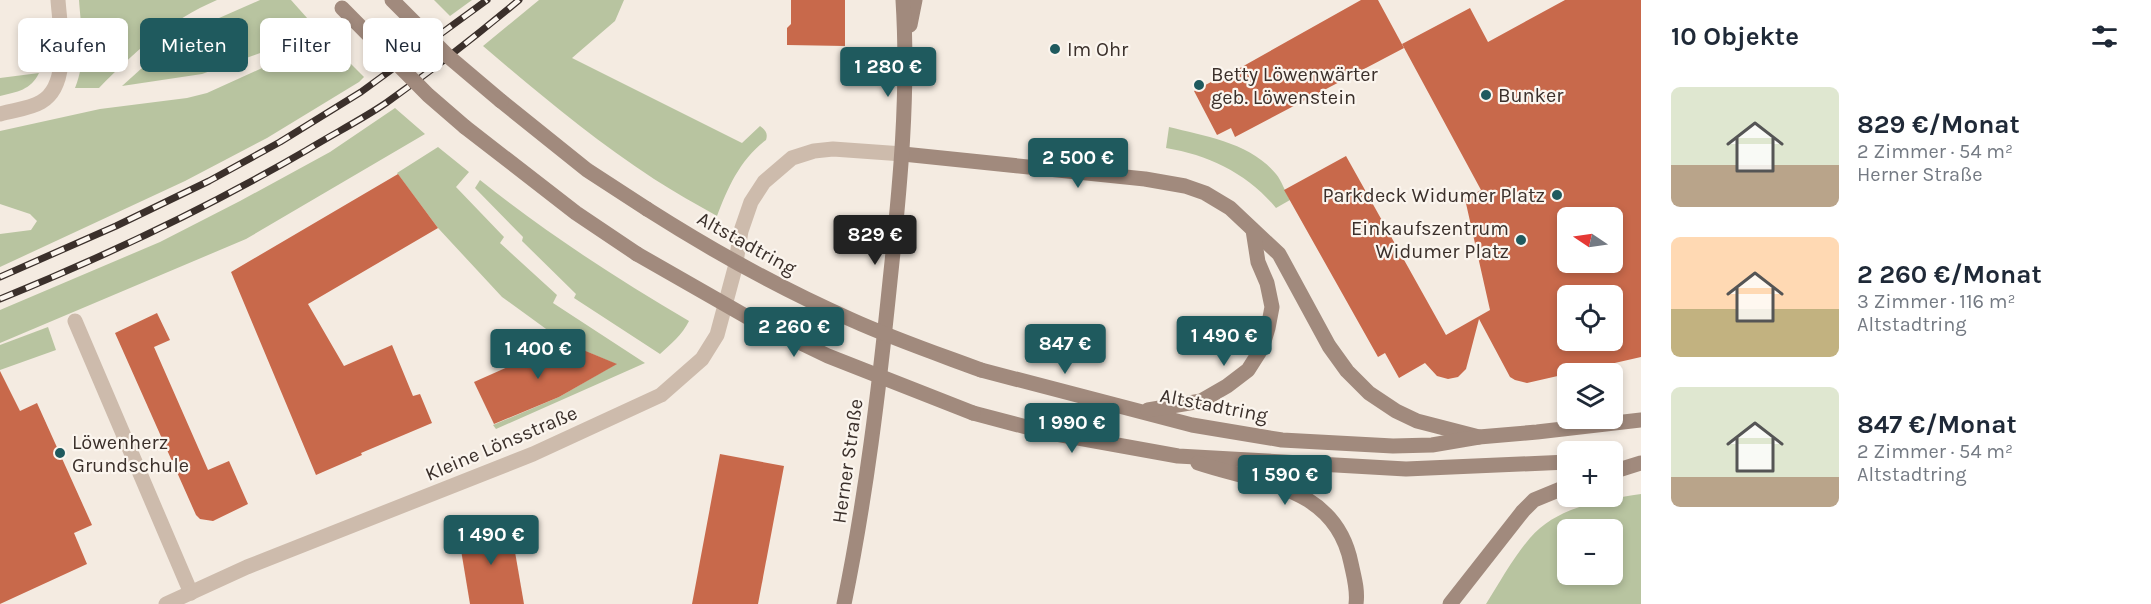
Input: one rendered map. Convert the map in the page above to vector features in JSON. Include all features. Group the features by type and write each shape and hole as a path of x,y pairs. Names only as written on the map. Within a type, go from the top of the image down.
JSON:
{"main road":[{"name":"Altstadtring","path":"392,0 448,57 587,170 712,250 779,286 853,321 981,370 1192,425 1282,440 1432,445 1479,437 1641,420"},
{"name":"Herner Straße","path":"844,604 869,463 903,154 906,42 903,0"},
{"path":"906,42 915,0"},
{"path":"338,4 428,95 465,127 567,206 637,254 749,318 828,356 973,413 1045,432 1178,456 1406,469 1557,462"},
{"path":"903,154 1144,179 1185,186 1205,193 1230,207 1278,254 1329,346 1347,371 1369,393 1396,411 1417,421 1479,437"},
{"path":"1140,411 1201,401 1248,370 1257,355 1268,327 1272,307 1267,282 1258,262 1253,230"},
{"path":"1178,456 1226,472 1286,487 1324,510 1348,547 1358,593 1356,604"},
{"path":"1623,461 1641,462"},
{"path":"1623,468 1641,462"},
{"path":"1450,604 1522,511 1534,500 1557,491"}],"street":[{"path":"0,114 39,104 54,89 61,67 58,0"},
{"name":"Kleine Lönsstraße","path":"166,604 247,567 533,454 661,395 702,359 717,334 732,278 741,231 751,202 764,182 792,158 814,151 833,149 903,154"},
{"path":"75,321 191,593"}],"green space":[{"path":"79,0 217,0 182,18 140,18 140,50 128,60 128,18 81,18"},
{"path":"260,0 291,0 307,18 260,18 260,53 248,57 248,18 219,18"},
{"path":"434,0 472,0 450,16"},
{"path":"539,0 624,0 615,21 572,58 742,143 760,126 765,131 766,140 742,165 717,216 631,164 545,98 483,46"},
{"path":"351,64 364,77 267,138 185,181 0,267 0,234 31,230 37,221 30,214 0,204 0,131 100,109 187,98 207,93 260,69 260,72 351,72"},
{"path":"140,70 140,72 208,72 202,74 122,86"},
{"path":"80,72 116,72 99,88 75,88"},
{"path":"39,73 28,87 0,96 0,78"},
{"path":"395,108 425,134 246,239 0,343 0,310 160,242 330,152"},
{"path":"1169,127 1227,142 1254,155 1276,174 1290,200 1276,208 1253,185 1227,168 1182,151 1166,148"},
{"path":"438,147 469,172 456,187 504,237 500,243 557,295 553,303 645,363 496,429 493,425 559,397 616,364 564,342 502,297 438,228 397,173"},
{"path":"480,180 582,254 689,321 683,331 660,354 574,298 576,294 522,241 523,237 475,188"},
{"path":"48,327 56,350 0,370 0,345"},
{"path":"1641,494 1641,604 1486,604 1518,554 1541,527 1554,518 1579,507 1623,507 1623,497"}],"building":[{"path":"791,0 845,0 845,46 787,45 787,28 791,24"},
{"path":"1361,0 1378,0 1404,48 1235,137 1231,128 1217,135 1194,91 1231,73"},
{"path":"1565,0 1641,0 1641,357 1615,363 1557,363 1557,376 1527,383 1510,377 1479,319 1466,369 1458,377 1448,379 1437,376 1425,363 1399,378 1385,353 1378,357 1284,190 1346,156 1446,335 1490,310 1465,199 1481,190 1402,44 1470,8 1488,42"},
{"path":"398,174 438,228 308,304 344,366 392,345 413,396 420,394 432,423 316,475 231,272"},
{"path":"157,313 170,340 154,347 208,470 229,461 248,504 213,521 200,519 196,515 115,333"},
{"path":"564,342 617,364 559,397 494,424 474,382"},
{"path":"0,371 20,411 37,403 92,525 74,533 87,564 0,604"},
{"path":"720,454 784,466 758,604 692,604"},
{"path":"510,523 524,604 470,604 458,532"}],"railway":[{"path":"0,277 116,226 209,181 280,142 361,92 487,0"},
{"path":"0,299 156,230 307,150 386,103 519,0"}],"place":[{"name":"Im Ohr","path":"1055,49"},
{"name":"Betty Löwenwärter geb. Löwenstein","path":"1199,85"},
{"name":"Bunker","path":"1486,95"},
{"name":"Parkdeck Widumer Platz","path":"1557,195"},
{"name":"Einkaufszentrum Widumer Platz","path":"1521,240"},
{"name":"Löwenherz Grundschule","path":"60,453"}]}
